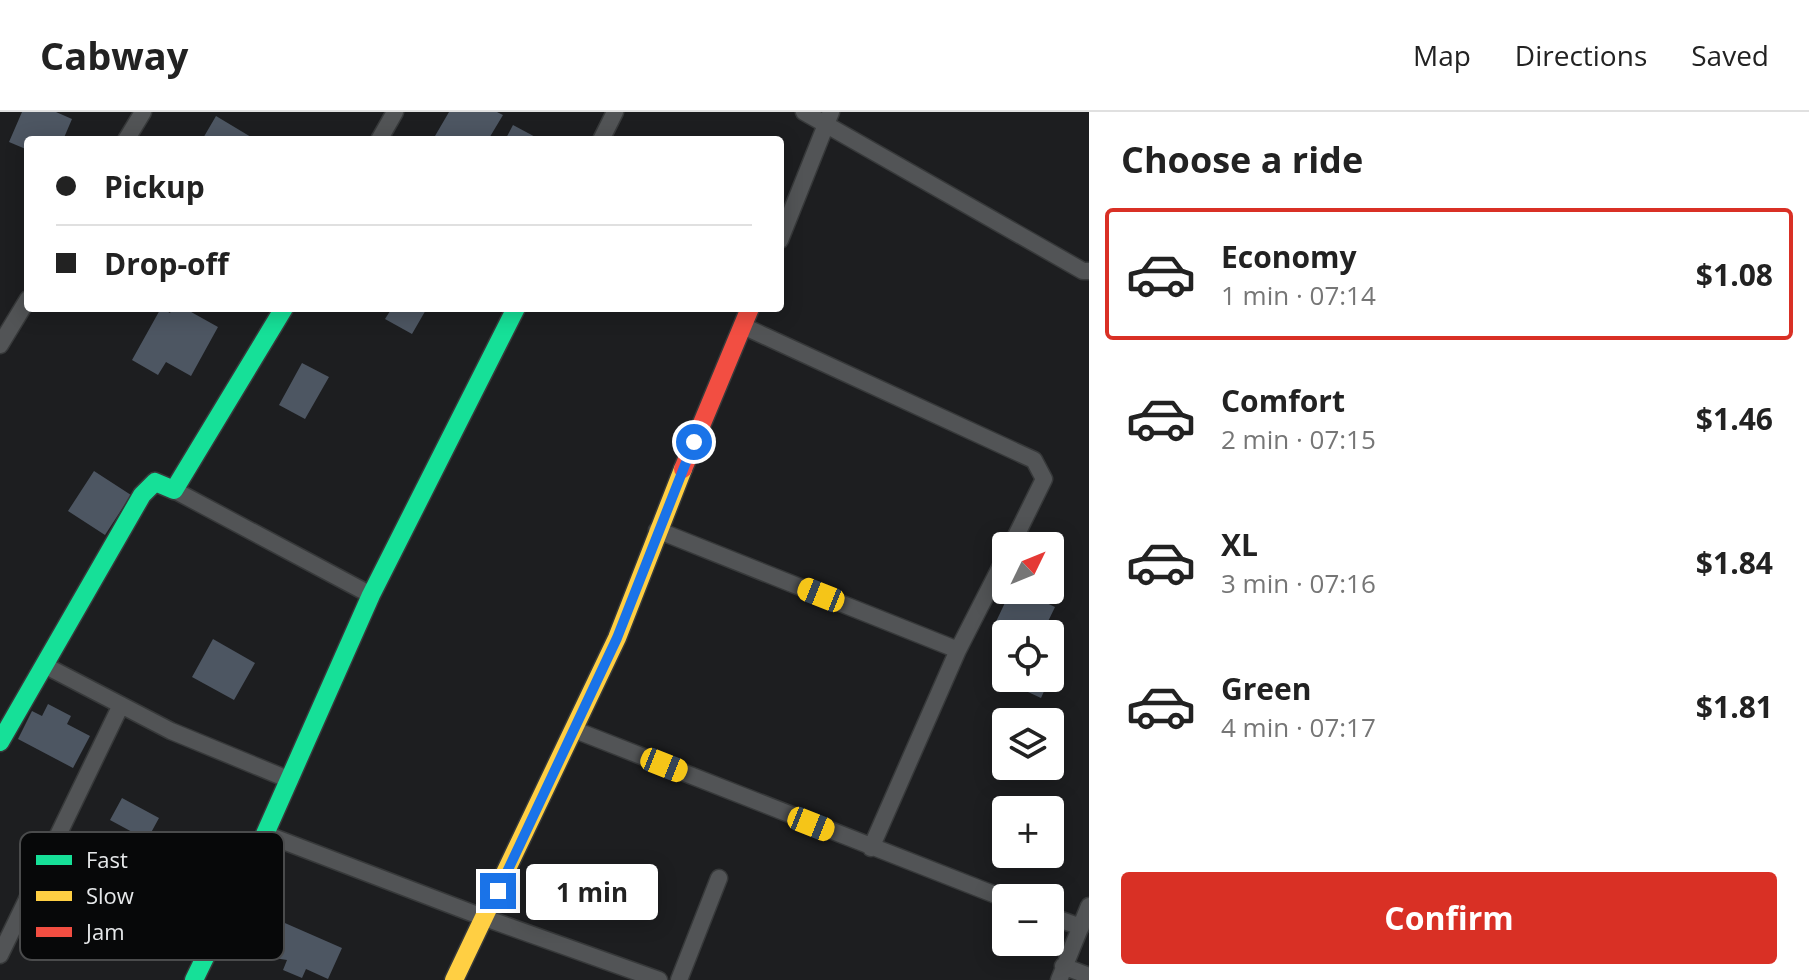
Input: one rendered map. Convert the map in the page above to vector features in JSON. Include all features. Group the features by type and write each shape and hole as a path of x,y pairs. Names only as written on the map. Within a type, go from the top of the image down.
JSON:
{"street":[{"path":"128,136 143,112"},
{"path":"381,136 395,112"},
{"path":"603,136 615,112"},
{"path":"804,112 829,117 1083,271 1089,271"},
{"path":"784,230 829,117"},
{"path":"0,345 24,306"},
{"path":"174,490 282,312"},
{"path":"266,832 371,595 514,312"},
{"path":"454,980 617,638 657,530 748,312"},
{"path":"743,326 1034,460 1044,479 1018,532"},
{"path":"0,742 142,495 155,482 371,595"},
{"path":"657,530 958,650"},
{"path":"871,848 958,650 992,583"},
{"path":"46,666 171,731 290,780"},
{"path":"60,832 121,705"},
{"path":"575,730 992,894"},
{"path":"284,841 659,980"},
{"path":"679,980 719,878"},
{"path":"1089,906 1061,973 1089,976"},
{"path":"0,955 20,914"},
{"path":"1064,921 1081,927"},
{"path":"194,980 204,960"}],"building":[{"path":"22,112 56,112 72,119 65,136 24,136 24,148 9,142"},
{"path":"449,112 497,112 503,115 490,136 435,136"},
{"path":"216,116 249,136 204,136"},
{"path":"513,125 534,136 507,136"},
{"path":"159,312 191,312 218,327 191,376 166,362 158,375 132,360"},
{"path":"389,312 425,312 412,334 385,319"},
{"path":"302,363 329,377 305,419 279,405"},
{"path":"94,471 131,495 105,535 68,511"},
{"path":"1004,604 1049,604 1055,607 1049,620 997,620"},
{"path":"213,639 255,663 234,700 192,677"},
{"path":"1028,692 1044,692 1041,698"},
{"path":"48,704 71,716 67,724 90,736 73,768 18,739 32,711 42,716"},
{"path":"122,798 159,818 151,832 132,832 110,820"},
{"path":"284,923 342,948 328,979 306,969 302,978 283,970 287,960 284,960"}],"traffic: fast":[{"path":"0,742 142,495 155,482 174,490 282,312"},
{"path":"266,832 371,595 514,312"},
{"path":"194,980 204,960"}],"traffic: slow":[{"path":"454,980 617,638 683,469"}],"traffic: jam":[{"path":"683,469 748,312"}],"route":[{"path":"498,891 617,638 694,442"}]}
